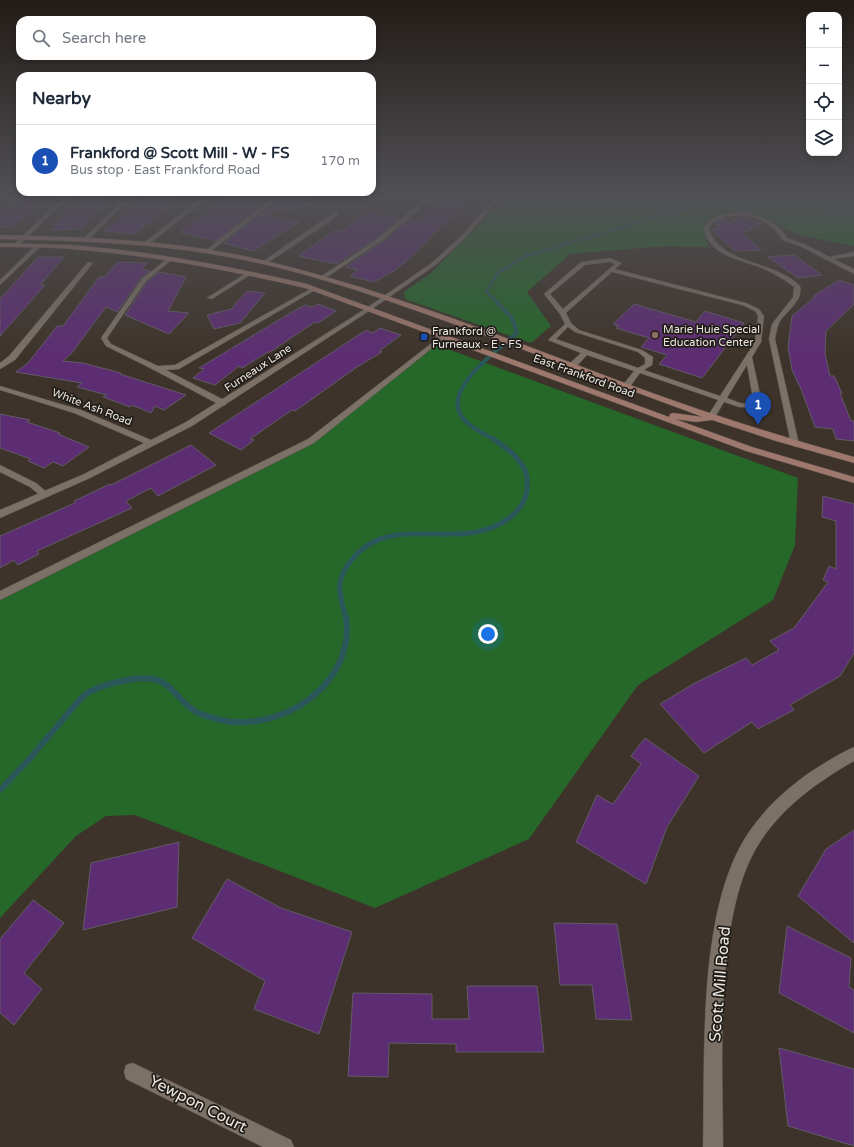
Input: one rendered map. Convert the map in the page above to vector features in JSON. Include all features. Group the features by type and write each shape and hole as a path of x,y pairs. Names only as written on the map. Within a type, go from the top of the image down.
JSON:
{"main road":[{"name":"East Frankford Road","path":"106,251 170,259 250,273 314,289 370,308 456,342 749,450 854,480"},
{"path":"134,254 154,251 195,255 210,253"},
{"name":"East Frankford Road","path":"193,251 264,263 322,278 384,298 711,417 795,444 854,460"},
{"path":"633,406 692,419 706,420 711,417"}],"street":[{"path":"264,263 283,251"},
{"name":"Furneaux Lane","path":"0,514 152,444 223,403 370,308 435,263 448,251"},
{"path":"813,251 854,272"},
{"path":"0,367 12,358 90,263"},
{"path":"210,298 250,273"},
{"name":"White Ash Road","path":"0,388 36,397 83,412 152,444"},
{"name":"Scott Mill Road","path":"713,1147 714,1004 720,947 730,891 746,849 767,819 792,794 854,754"},
{"name":"Yewpon Court","path":"133,1072 284,1147"}],"lane":[{"path":"0,283 33,251"},
{"path":"322,278 364,251"},
{"path":"723,251 727,254 774,271 797,286 798,290 796,296 775,324 772,339 795,444"},
{"path":"827,258 854,254"},
{"path":"170,259 144,280 104,338 108,344 223,403"},
{"path":"563,313 619,263 610,260 583,263 547,294 563,313 568,324 577,330 640,351 649,357 648,365 639,370 626,386"},
{"path":"611,270 744,304 757,310 761,316 758,342 711,417"},
{"path":"157,368 176,367 314,289"},
{"path":"568,324 551,340 739,405 752,406 757,399 749,358"},
{"path":"0,596 310,441 443,337"},
{"path":"572,366 586,352"},
{"path":"0,468 33,485 44,494"}],"green space":[{"path":"453,251 611,251 570,254 527,292 551,326 531,343 405,299 404,292 431,273"},
{"path":"437,345 798,478 795,545 773,600 638,685 529,839 375,908 135,815 106,816 76,836 0,918 0,600 312,443"}],"building":[{"path":"306,251 357,251 336,264 298,256"},
{"path":"370,251 417,251 394,271 374,282 350,276 358,270 346,267"},
{"path":"794,255 822,275 798,278 768,257"},
{"path":"38,257 64,257 40,285 45,285 0,336 0,299"},
{"path":"118,262 147,263 142,269 150,271 141,278 117,312 106,307 71,354 63,361 83,363 121,373 120,374 186,395 164,410 155,406 151,413 132,405 130,407 103,397 107,395 77,387 82,383 16,372 28,363 57,326 63,326 99,277 104,277"},
{"path":"159,272 186,277 168,311 189,313 169,334 125,315 147,282"},
{"path":"839,280 854,285 854,304 826,331 825,354 830,376 834,376 842,393 840,393 851,421 854,421 854,441 836,439 833,429 815,427 801,389 792,370 788,347 792,316 815,297 813,296"},
{"path":"247,291 265,293 240,323 214,329 207,315 231,309"},
{"path":"318,304 336,311 318,323 315,322 270,352 242,368 239,366 215,385 193,378 204,369 199,368 292,312 305,305 313,307"},
{"path":"634,304 696,322 705,311 744,323 702,378 659,364 667,355 641,347 649,338 616,328 619,326 613,324"},
{"path":"380,328 401,335 379,351 382,352 357,367 295,411 292,410 250,439 254,440 241,450 209,433 366,330 373,333"},
{"path":"0,414 30,420 27,422 60,433 58,434 89,447 63,466 53,462 44,468 28,461 31,459 0,448"},
{"path":"191,445 216,465 158,496 151,488 126,501 132,508 37,551 39,554 18,565 14,560 0,568 0,536 75,503 74,501 110,484 111,485"},
{"path":"823,496 854,504 854,653 840,676 790,705 794,710 758,729 752,722 704,753 660,704 695,683 746,658 752,665 779,650 770,641 794,628 828,582 823,580 829,566 836,569 836,521 822,517"},
{"path":"645,738 699,776 667,827 646,884 576,842 597,795 613,804 641,764 631,756"},
{"path":"854,830 854,943 798,896 826,849"},
{"path":"179,842 177,907 83,930 91,863"},
{"path":"227,879 281,908 352,932 319,1034 254,1009 265,981 192,938"},
{"path":"33,900 64,923 24,973 42,989 14,1025 0,1013 0,939"},
{"path":"554,923 617,924 632,1020 596,1019 592,985 560,985"},
{"path":"787,926 851,958 849,987 854,990 854,1033 779,993"},
{"path":"467,986 537,986 544,1052 456,1052 456,1044 389,1043 388,1077 348,1076 353,993 432,994 432,1019 469,1019"},
{"path":"779,1048 854,1069 854,1146 788,1126"}],"waterway":[{"path":"497,302 486,291 499,272 526,256 544,251"},
{"path":"495,440 465,421 458,406 459,395 465,383 486,359 517,333 512,318 497,302"},
{"path":"346,618 340,593 343,572 355,556 367,545 396,535 460,534 485,530 503,522 519,509 527,492 527,474 515,456 493,439"},
{"path":"0,790 25,764 83,696 97,688 116,682 145,678 160,681 194,711 223,721 258,721 279,715 299,706 316,694 330,678 341,660 346,639 346,618"}],"place":[{"name":"Marie Huie Special Education Center","path":"655,335"},
{"name":"Frankford @ Furneaux - E - FS","path":"424,337"},
{"name":"Frankford @ Scott Mill - W - FS","path":"758,425"}]}
